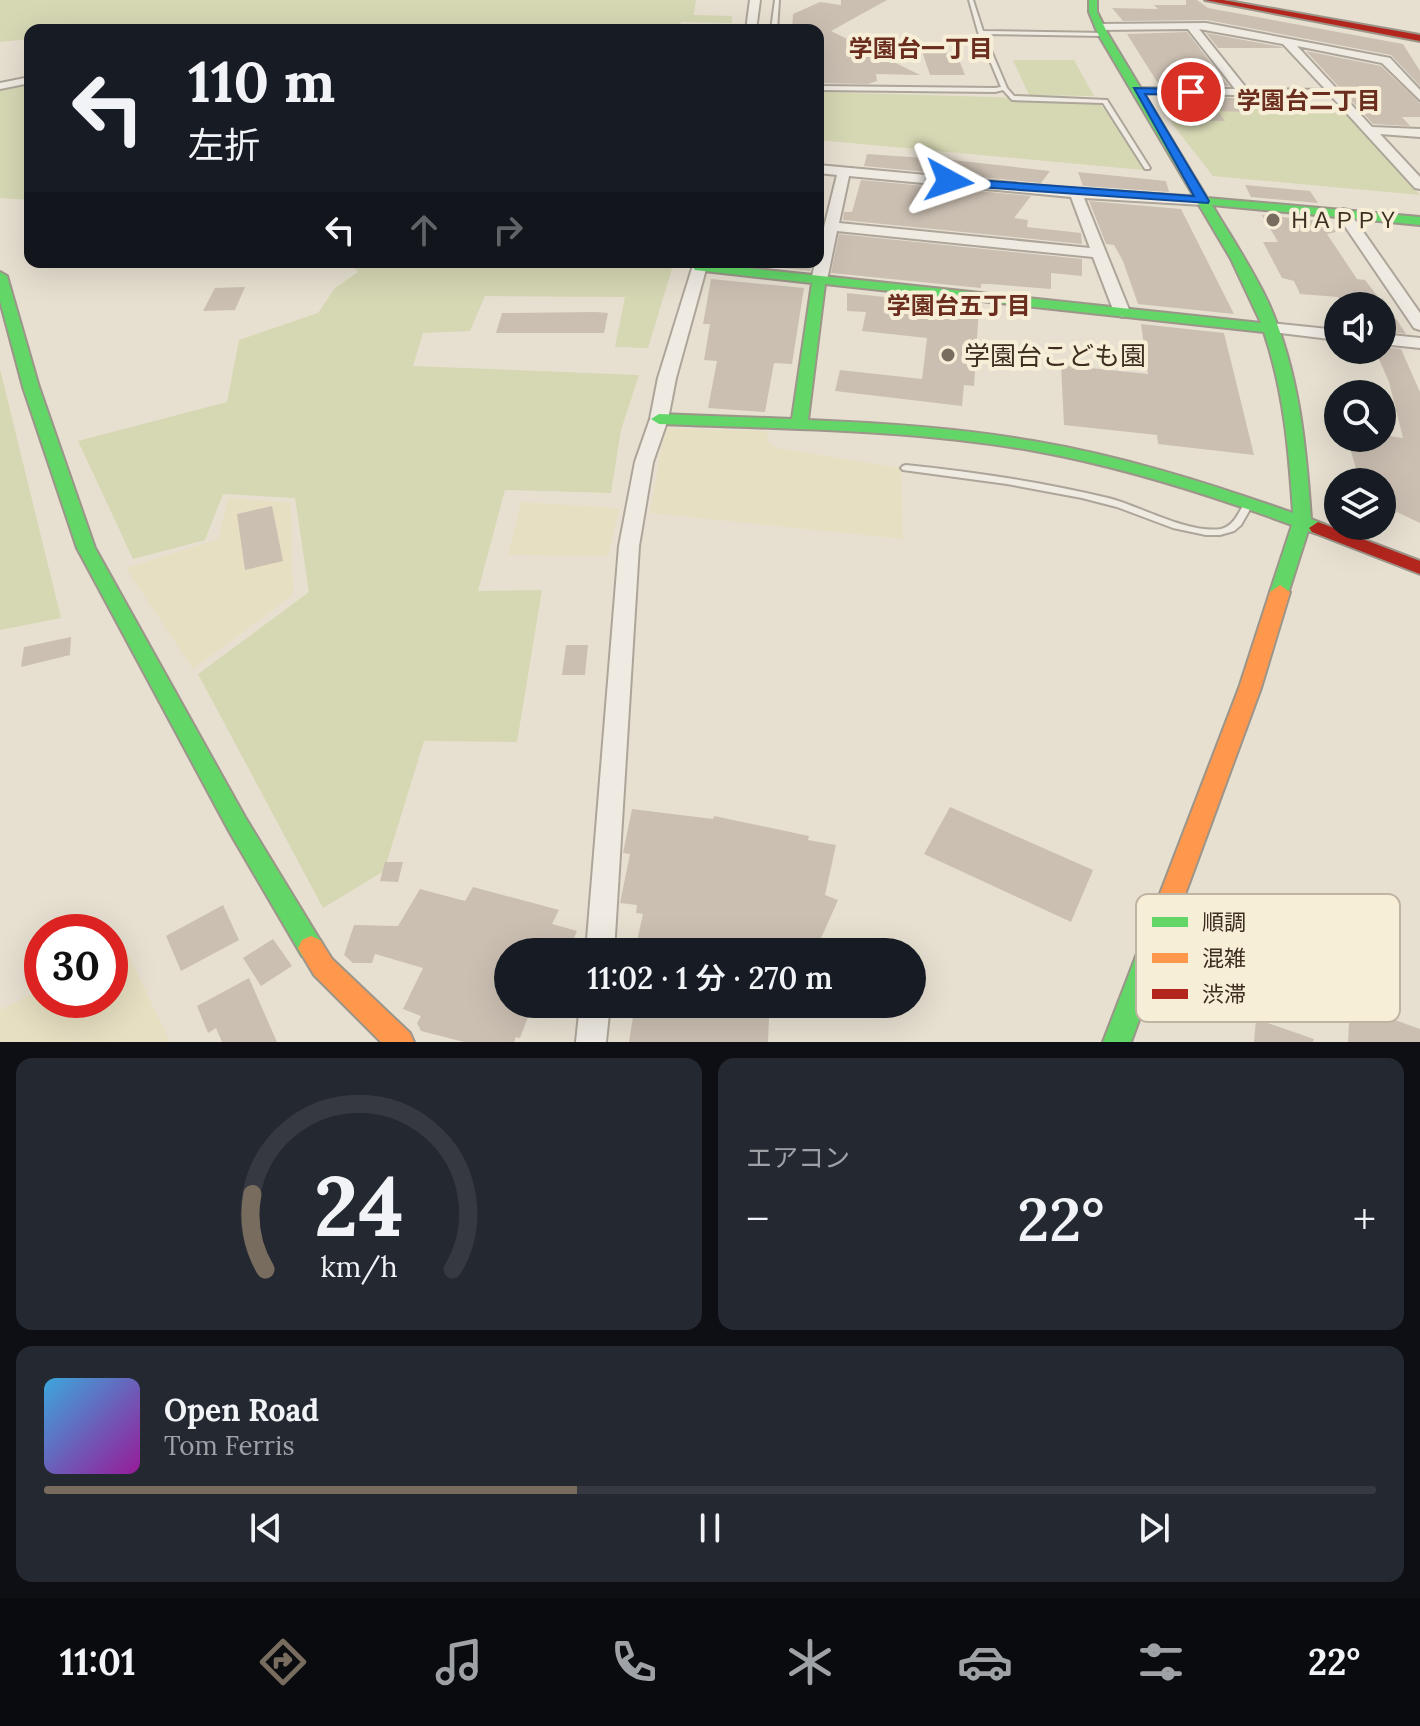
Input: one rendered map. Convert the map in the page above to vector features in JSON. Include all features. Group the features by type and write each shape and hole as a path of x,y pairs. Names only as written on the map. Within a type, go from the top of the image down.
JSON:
{"main road":[{"path":"1093,0 1093,12 1101,30 1238,259 1270,328 1286,376 1297,440 1302,521 1250,688 1173,894"},
{"path":"1209,0 1420,38"},
{"path":"1203,201 1420,221"},
{"path":"730,268 1270,328"},
{"path":"0,276 31,387 86,548 237,824 323,967 400,1042"},
{"path":"799,425 819,280"},
{"path":"659,419 887,429 1033,446 1146,470 1302,521 1420,568"},
{"path":"1117,1042 1136,991"}],"street":[{"path":"752,24 755,0"},
{"path":"1101,30 1191,26 1386,60 1420,97"},
{"path":"1191,26 1244,93"},
{"path":"1286,41 1420,185"},
{"path":"1400,77 1420,79"},
{"path":"0,86 24,81"},
{"path":"1138,91 1335,94"},
{"path":"1369,130 1420,133"},
{"path":"824,169 1076,193 1203,201"},
{"path":"824,258 844,171"},
{"path":"1076,193 1122,312"},
{"path":"1343,213 1420,325"},
{"path":"831,226 1099,253"},
{"path":"601,938 629,546 644,462 659,419 667,378 699,268"},
{"path":"819,280 822,268"},
{"path":"1270,328 1324,334"},
{"path":"1396,340 1420,343"},
{"path":"591,1042 594,1018"}],"lane":[{"path":"775,24 777,0"},
{"path":"971,0 1004,88 1012,98 1105,101 1147,168"},
{"path":"981,32 1101,30"},
{"path":"824,88 1004,88"},
{"path":"906,468 961,473 1108,501 1169,521 1219,532 1237,525 1248,504"}],"shaded area":[{"path":"665,428 768,431 767,441 776,448 901,468 903,539 650,513"},
{"path":"228,498 291,503 293,595 193,669 126,568 218,539"},
{"path":"521,502 619,508 608,556 508,555"},
{"path":"128,953 170,1042 0,1042 0,1010 24,998 24,1018 128,1018"}],"green space":[{"path":"0,0 696,0 694,15 732,16 732,23 680,24 24,24 24,40 0,42"},
{"path":"1013,60 1074,60 1094,96 1029,95"},
{"path":"24,76 24,200 0,198 0,90 19,87"},
{"path":"824,92 1097,100 1123,135 1143,170 824,141"},
{"path":"1207,107 1344,111 1420,195 1213,176 1170,121 1205,121"},
{"path":"355,268 672,268 648,348 615,347 625,297 485,296 470,331 423,333 413,366 639,375 621,430 611,493 505,490 478,591 542,590 517,742 424,741 384,871 323,908 198,674 309,592 295,498 223,494 205,540 133,559 78,441 227,402 239,340 318,313 335,288 358,272"},
{"path":"0,369 61,618 0,630"}],"building":[{"path":"841,0 887,0 831,31 920,75 876,74 877,81 868,84 824,83 824,24 792,24 793,14 820,2 841,5"},
{"path":"1186,0 1197,0 1208,8 1403,44 1420,71 1420,86 1391,55 1207,20 1123,21 1112,8 1158,9 1154,5 1186,5"},
{"path":"1187,32 1229,86 1159,85 1127,34"},
{"path":"1206,33 1282,47 1283,48 1218,48"},
{"path":"922,51 956,52 965,75 930,75"},
{"path":"1306,51 1381,66 1420,103 1420,117 1402,117 1410,126 1373,124"},
{"path":"1167,97 1238,98 1248,112 1218,111 1225,121 1187,121 1176,112"},
{"path":"867,154 1050,171 1041,183 864,166"},
{"path":"1078,172 1166,181 1169,192 1083,186"},
{"path":"861,180 1031,196 1014,218 1028,220 1027,227 1081,233 1082,244 843,220 844,212 852,212"},
{"path":"1245,185 1310,191 1318,203 1251,197"},
{"path":"1089,201 1181,209 1234,314 1138,304 1123,261 1114,245 1106,244"},
{"path":"1262,215 1330,222 1336,232 1327,234 1357,279 1365,280 1374,292 1324,292 1324,296 1300,294 1294,281 1282,278 1263,242 1278,242"},
{"path":"839,234 1082,259 1082,276 1051,273 1051,289 989,284 981,284 981,288 831,273"},
{"path":"781,268 811,268 810,271"},
{"path":"711,279 804,288 792,364 774,363 765,412 708,408 717,361 704,360 710,324 703,324"},
{"path":"245,287 235,310 203,311 215,288"},
{"path":"847,293 979,307 974,386 964,385 962,406 835,391 840,370 922,379 927,338 862,331 866,312 847,311"},
{"path":"502,313 608,313 604,333 496,333"},
{"path":"1396,319 1406,334 1396,333"},
{"path":"1141,324 1224,333 1254,455 1158,444 1157,435 1064,425 1061,365 1148,374"},
{"path":"1396,348 1401,349 1420,392 1420,523 1396,513 1396,468 1356,468 1351,452 1396,452 1396,437 1403,438 1396,410 1396,380 1388,380 1381,364 1396,364"},
{"path":"272,506 283,561 245,570 237,514"},
{"path":"71,637 70,655 21,667 24,647"},
{"path":"566,645 588,645 585,675 562,675"},
{"path":"950,807 1093,870 1071,922 924,854"},
{"path":"632,809 713,819 714,816 809,836 808,840 836,845 825,895 838,900 821,938 638,938 643,914 636,913 637,905 620,903 630,854 623,853"},
{"path":"385,862 403,862 398,882 380,881"},
{"path":"473,887 559,910 552,924 577,931 574,938 494,938 494,1018 528,1018 520,1038 516,1037 514,1042 464,1042 421,1031 417,1023 421,1016 403,1009 423,968 375,954 372,963 353,963 344,955 354,925 398,926 420,889 465,901"},
{"path":"223,905 239,940 181,971 166,936"},
{"path":"273,939 292,966 261,986 243,958"},
{"path":"249,978 277,1042 222,1042 216,1028 208,1033 197,1006"},
{"path":"633,1018 769,1018 768,1042 629,1042"},
{"path":"1256,1022 1265,1022 1314,1039 1313,1042 1254,1042"},
{"path":"1349,1022 1400,1022 1420,1029 1420,1042 1348,1042"}],"traffic: fast":[{"path":"1093,0 1093,12 1103,34 1238,259 1261,303 1286,376 1297,440 1302,521 1280,592"},
{"path":"1203,201 1420,221"},
{"path":"709,268 1270,328"},
{"path":"0,276 31,387 86,548 237,824 311,948"},
{"path":"799,425 819,280"},
{"path":"659,419 894,430 1033,446 1106,461 1177,481 1318,528"},
{"path":"1117,1042 1136,991"}],"traffic: slow":[{"path":"1173,894 1250,688 1280,592"},
{"path":"311,948 323,967 400,1042"}],"traffic: jam":[{"path":"1209,0 1420,38"},
{"path":"1318,528 1420,568"}],"place":[{"name":"ＨＡＰＰＹ","path":"1273,220"},
{"name":"学園台こども園","path":"948,355"}],"district":[{"name":"学園台一丁目","path":"921,48"},
{"name":"学園台二丁目","path":"1309,100"},
{"name":"学園台五丁目","path":"959,305"}],"route":[{"path":"949,181 1203,201 1138,91 1191,92"}]}
